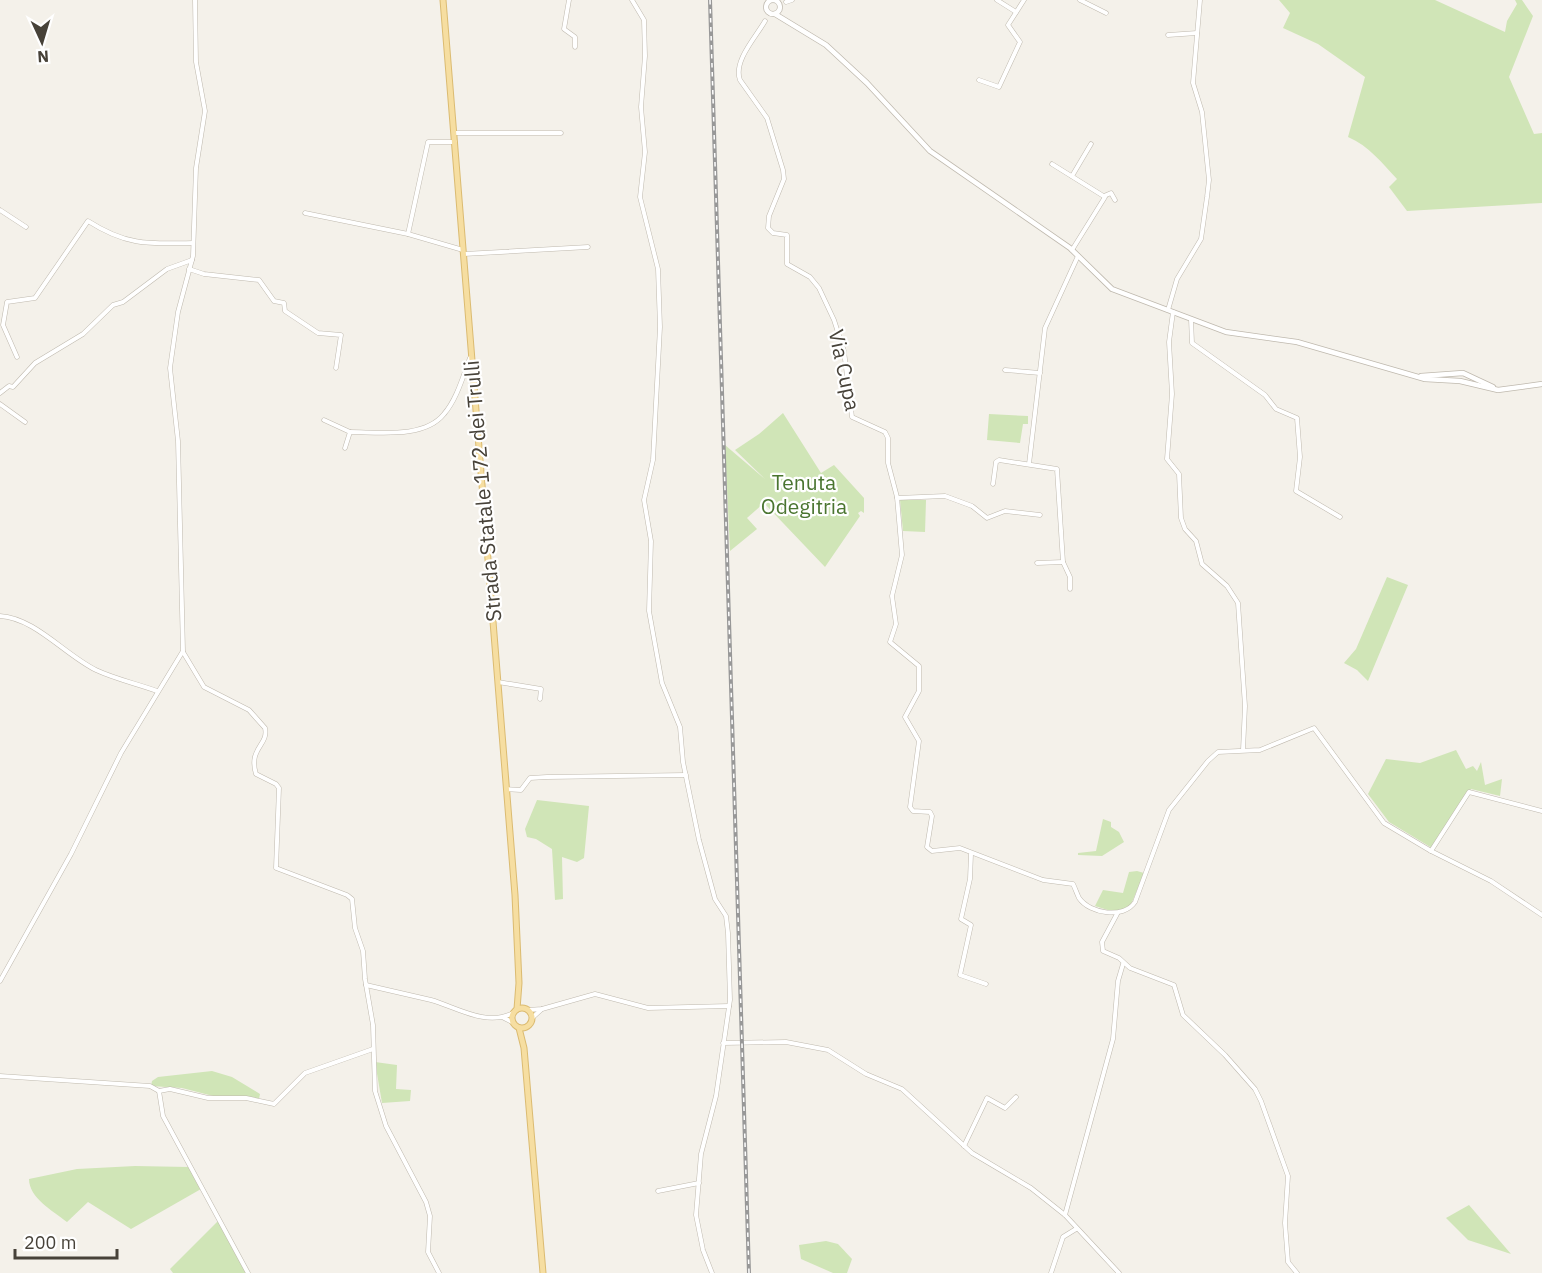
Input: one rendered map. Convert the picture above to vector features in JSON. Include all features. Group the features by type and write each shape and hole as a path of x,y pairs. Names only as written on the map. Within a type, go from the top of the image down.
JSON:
{"main road":[{"name":"Strada Statale 172 dei Trulli","path":"443,0 506,789 519,983 512,1022"},
{"name":"Strada Statale 172 dei Trulli","path":"519,983 532,1018"},
{"path":"515,1011 527,1009"},
{"path":"532,1018 523,1028 523,1039 543,1273"},
{"path":"512,1022 523,1028"}],"street":[{"path":"195,0 196,62 205,111 196,168 192,260 178,312 170,368 178,441 183,651 204,687 249,710 265,728 265,739 254,754 253,764 255,774 276,783 279,788 276,868 347,895 352,899 355,928 363,951 373,1025 375,1091 391,1136 426,1202 430,1216 428,1252 439,1273"},
{"path":"569,0 564,31 573,34 575,47"},
{"path":"632,0 644,20 645,56 641,107 645,152 640,197 658,268 660,327 653,460 645,500 651,541 649,611 662,683 680,727 686,775 699,840 715,899 726,916 729,1006 716,1096 701,1154 699,1183 698,1229 712,1273"},
{"path":"997,0 1016,12"},
{"path":"979,80 999,87 1020,45 1019,40 1007,26 1024,0"},
{"path":"1080,0 1106,13"},
{"path":"1200,0 1192,83 1203,116 1209,180 1201,239 1177,279 1170,311 1172,394 1167,459 1179,474 1181,518 1185,529 1196,541 1202,564 1231,590 1238,603 1245,706 1243,750"},
{"path":"766,5 789,1"},
{"path":"765,21 774,14 776,3"},
{"path":"776,3 786,19"},
{"path":"766,5 774,14 786,19 826,45 867,84 930,151 1072,250 1112,289 1233,333 1297,342 1413,376 1502,390 1542,384"},
{"path":"765,21 766,5"},
{"name":"Via Cupa","path":"765,21 744,56 738,71 740,80 767,118 783,171 784,179 770,216 768,228 773,233 787,235 787,264 810,277 819,288 834,320 844,351 852,417 887,434 888,463 897,498 902,555 892,596 896,624 890,642 919,666 919,692 905,717 919,741 910,807 913,811 930,812 932,816 927,847 932,851 960,848 971,854"},
{"path":"1168,35 1197,33"},
{"path":"454,133 561,133"},
{"path":"408,234 428,142 455,142"},
{"path":"1072,176 1091,144"},
{"path":"1052,164 1104,196"},
{"path":"1072,250 1104,196 1111,193 1115,200"},
{"path":"0,210 26,227"},
{"path":"305,213 408,234 463,252 588,247"},
{"path":"17,357 3,325 7,302 35,298 88,221 106,233 141,244 193,243"},
{"path":"1029,464 1045,328 1078,256"},
{"path":"0,393 9,386 13,387 35,363 83,334 112,305 123,302 167,269 192,260"},
{"path":"189,270 204,274 259,280 274,301 284,303 285,311 318,333 341,335 336,368"},
{"path":"1191,319 1192,343 1265,396 1275,408 1297,418 1300,457 1296,491 1341,517"},
{"path":"324,420 350,432 404,432 430,424 444,415 470,358"},
{"path":"1005,370 1040,373"},
{"path":"1413,376 1465,373 1502,390"},
{"path":"0,404 25,422"},
{"path":"345,448 350,432"},
{"path":"993,484 997,461 1057,470 1063,562 1070,577 1070,589"},
{"path":"897,498 945,496 972,506 987,518 1005,511 1040,514"},
{"path":"1037,563 1063,562"},
{"path":"0,616 13,619 36,630 96,670 158,691"},
{"path":"0,981 71,854 118,759 130,743 183,651"},
{"path":"498,682 541,689 540,699"},
{"path":"986,984 960,975 971,925 961,920 970,879 971,854 1043,880 1073,884 1080,899 1085,903 1116,914 1126,911 1135,902 1160,831 1176,799 1218,752 1260,750 1314,728 1384,823 1431,851 1491,881 1542,915"},
{"path":"506,789 524,789 527,780 538,778 686,775"},
{"path":"1431,851 1469,792 1542,811"},
{"path":"1116,914 1102,942 1102,950 1121,960 1123,964 1174,986 1183,1015 1216,1045 1255,1089 1288,1176 1285,1223 1288,1262 1297,1273"},
{"path":"1065,1215 1113,1040 1118,981 1123,964"},
{"path":"366,985 430,1000 473,1016 497,1016 515,1011"},
{"path":"527,1009 542,1009 595,994 648,1008 729,1006"},
{"path":"532,1018 542,1009"},
{"path":"497,1016 512,1022"},
{"path":"723,1043 786,1042 828,1050 867,1074 902,1089 964,1146 1031,1188 1065,1215 1119,1273"},
{"path":"0,1076 150,1086 159,1091 170,1089 208,1098 246,1098 274,1104 305,1073 373,1049"},
{"path":"159,1091 163,1116 248,1273"},
{"path":"964,1146 987,1098 1005,1108 1016,1097"},
{"path":"658,1191 699,1183"},
{"path":"1051,1273 1063,1237 1076,1229"}],"green space":[{"path":"1279,0 1435,0 1505,32 1507,21 1517,4 1515,0 1522,0 1533,16 1509,77 1534,134 1542,133 1542,203 1407,211 1389,187 1397,179 1369,150 1348,137 1365,77 1318,44 1283,28 1290,13"},
{"name":"Tenuta Odegitria","path":"783,413 821,473 834,465 864,498 864,513 861,511 858,513 860,516 825,567 764,503 747,518 757,529 730,551 725,445 766,480 735,450 759,434"},
{"path":"989,414 1028,416 1028,424 1023,424 1020,443 987,440"},
{"path":"900,500 926,500 925,532 903,531"},
{"path":"1387,577 1408,585 1368,681 1357,670 1344,663 1356,649"},
{"path":"1456,750 1466,769 1473,766 1477,771 1481,762 1485,785 1502,779 1500,796 1471,789 1432,848 1389,822 1368,794 1386,759 1420,763"},
{"path":"537,800 589,806 584,858 577,862 562,857 563,899 555,900 552,849 536,839 527,837 525,829"},
{"path":"1103,819 1111,822 1111,827 1119,832 1124,842 1102,856 1078,855 1078,853 1096,851"},
{"path":"1129,872 1144,873 1130,907 1114,912 1095,906 1103,890 1123,893"},
{"path":"375,1062 397,1065 396,1089 411,1090 410,1101 382,1103"},
{"path":"212,1071 232,1077 260,1094 259,1099 217,1097 182,1088 151,1086 152,1081 158,1077"},
{"path":"135,1166 189,1167 201,1189 131,1229 88,1202 67,1222 43,1204 30,1186 29,1179 77,1169"},
{"path":"1469,1205 1511,1254 1468,1240 1446,1218"},
{"path":"218,1221 248,1273 173,1273 170,1269"},
{"path":"826,1241 838,1244 852,1259 847,1273 833,1273 801,1259 799,1245"}],"railway":[{"path":"710,0 749,1273"}]}
